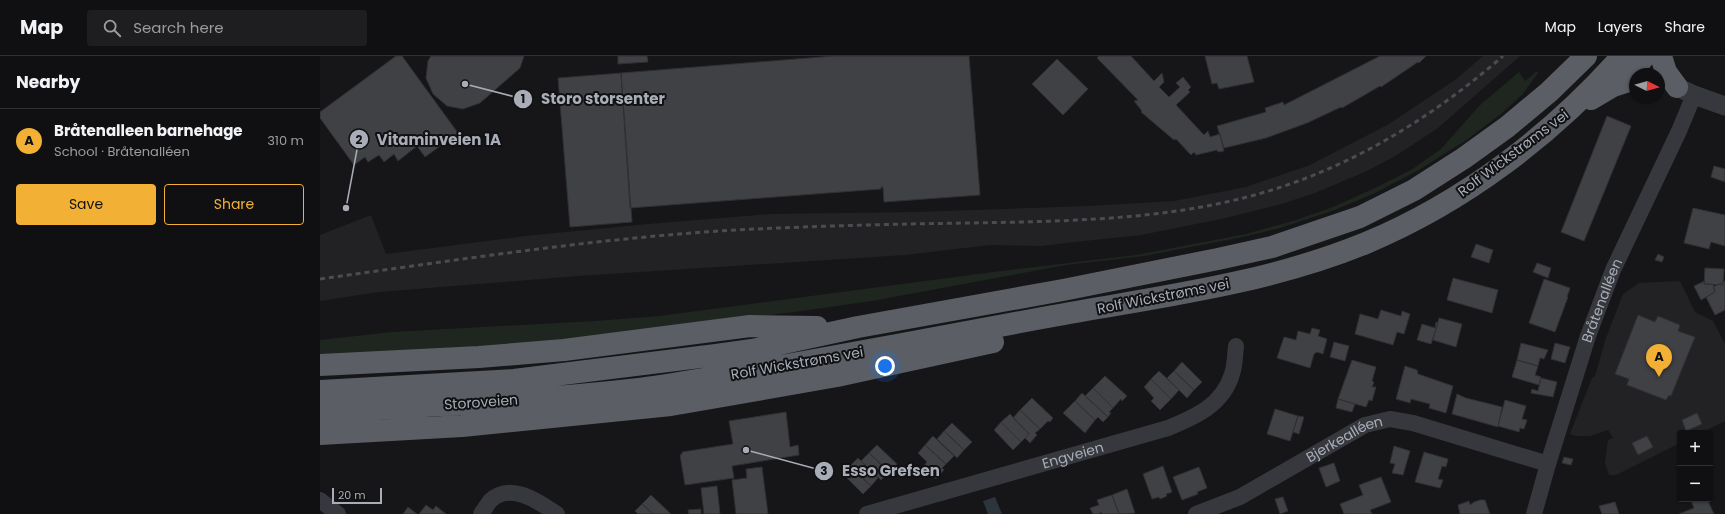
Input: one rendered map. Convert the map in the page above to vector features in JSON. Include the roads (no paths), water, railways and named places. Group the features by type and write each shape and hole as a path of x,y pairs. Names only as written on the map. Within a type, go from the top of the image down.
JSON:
{"highway":[{"name":"Rolf Wickstrøms vei","path":"639,366 752,350 858,327 1063,290 1272,247 1360,218 1414,190 1470,154 1507,127 1549,92 1586,56"},
{"name":"Rolf Wickstrøms vei","path":"641,388 845,355 1217,286 1270,274 1320,260 1366,243 1422,216 1474,186 1566,114 1622,56"},
{"path":"1638,68 1646,56"},
{"path":"1661,56 1666,72 1677,88"},
{"path":"1566,114 1613,86 1629,80"},
{"path":"320,434 462,426 671,405 837,376 984,344 1126,303"},
{"path":"320,365 479,357 564,350 750,326 858,327"},
{"name":"Storoveien","path":"320,391 514,380 639,366"},
{"name":"Storoveien","path":"320,412 514,401 641,388"}],"street":[{"path":"1677,88 1725,106"},
{"name":"Bråtenalléen","path":"1534,514 1588,336 1613,270 1679,131 1677,88"},
{"name":"Engveien","path":"867,514 1168,428 1200,414 1214,404 1225,390 1232,374 1236,346"},
{"name":"Bjerkealléen","path":"1196,514 1240,497 1365,425 1390,419 1413,423 1548,464"},
{"path":"481,514 491,500 503,494 512,492 524,495 557,514"},
{"path":"320,500 338,514"}],"railway":[{"path":"320,279 528,250 632,238 736,230 824,226 1093,219 1133,216 1214,205 1293,183 1350,159 1377,145 1430,113 1503,56"}],"place":[{"name":"Storo storsenter","path":"465,84"},
{"name":"Vitaminveien 1A","path":"346,208"},
{"name":"Bråtenalleen barnehage","path":"1659,377"},
{"name":"Esso Grefsen","path":"746,450"}]}
